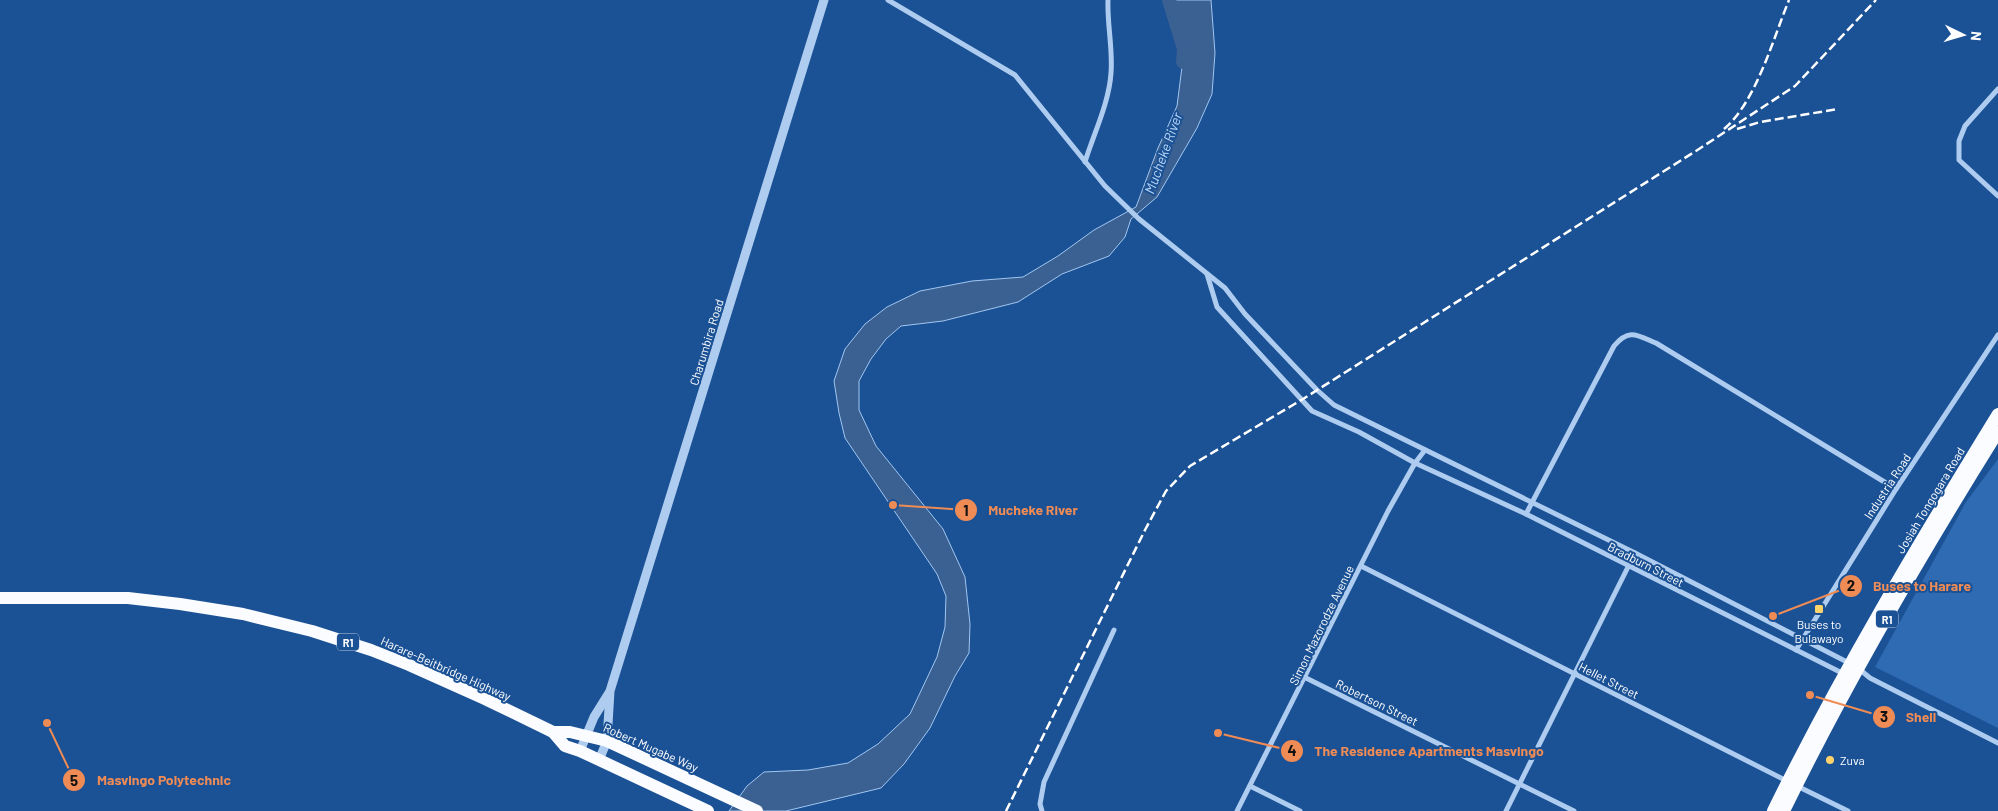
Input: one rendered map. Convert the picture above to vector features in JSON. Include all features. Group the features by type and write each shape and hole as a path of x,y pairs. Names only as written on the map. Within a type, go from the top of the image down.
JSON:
{"highway":[{"name":"Josiah Tongogara Road","path":"1773,811 1792,783 1945,499 1998,414"},
{"name":"Josiah Tongogara Road","path":"1851,671 1998,432"},
{"name":"Harare-Beitbridge Highway","path":"0,598 128,598 243,614 341,640 371,650 440,678 553,732"},
{"name":"Robert Mugabe Way","path":"553,732 570,732 607,741 757,811"},
{"name":"R1","path":"553,732 565,746 580,751 708,811"},
{"name":"Josiah Tongogara Road","path":"1784,811 1792,783"}],"street":[{"name":"Charumbira Road","path":"580,751 586,735 610,691 824,0"},
{"name":"Bradburn Street","path":"888,0 1015,75 1105,186 1138,219 1225,288 1245,314 1317,390 1334,405 1803,638 1851,671 1870,678"},
{"path":"1085,162 1109,88 1111,72 1107,16 1108,0"},
{"path":"1998,89 1965,126 1959,141 1959,160 1998,196"},
{"name":"Bradburn Street","path":"1207,273 1217,307 1312,411 1359,432 1415,463 1526,514 1796,650 1870,678 1998,743"},
{"path":"1526,514 1614,346 1622,337 1629,334 1639,335 1656,343 1896,489"},
{"name":"Industria Road","path":"1796,650 1896,489 1998,335"},
{"name":"Simon Mazorodze Avenue","path":"1237,811 1306,678 1388,511 1415,463 1425,450"},
{"path":"1506,811 1635,554"},
{"name":"Hellet Street","path":"1361,566 1848,811"},
{"path":"1042,811 1040,804 1044,782 1114,630"},
{"name":"Robertson Street","path":"1306,678 1574,811"},
{"name":"Charumbira Road","path":"599,760 607,741 610,691"},
{"path":"1250,786 1300,811"}],"shaded area":[{"path":"1998,459 1998,728 1875,667 1966,502"}],"water":[{"path":"1174,0 1211,0 1215,53 1212,94 1197,128 1157,197 1131,219 1125,237 1109,256 1062,274 1018,302 943,321 901,326 886,339 871,359 859,381 859,410 876,446 943,529 965,577 970,624 969,653 955,676 930,728 904,764 881,788 786,811 729,811 747,786 764,772 808,770 848,763 878,744 910,714 937,657 945,627 946,596 937,574 845,438 834,381 845,349 865,324 887,307 920,291 972,281 1023,277 1058,256 1094,230 1136,207 1158,148 1177,106 1183,59 1181,25"}],"waterway":[{"name":"Mucheke River","path":"1169,0 1184,49 1183,62"}],"railway":[{"path":"1724,129 1735,117 1754,87 1789,0"},
{"path":"1006,811 1145,530 1166,491 1190,466 1303,399 1699,149 1795,86 1876,0"},
{"path":"1737,129 1760,122 1838,109"}],"place":[{"name":"Mucheke River","path":"893,505"},
{"name":"Buses to Bulawayo","path":"1819,609"},
{"name":"Buses to Harare","path":"1773,616"},
{"name":"Shell","path":"1810,695"},
{"name":"Masvingo Polytechnic","path":"47,723"},
{"name":"The Residence Apartments Masvingo","path":"1218,733"},
{"name":"Zuva","path":"1830,760"}]}
